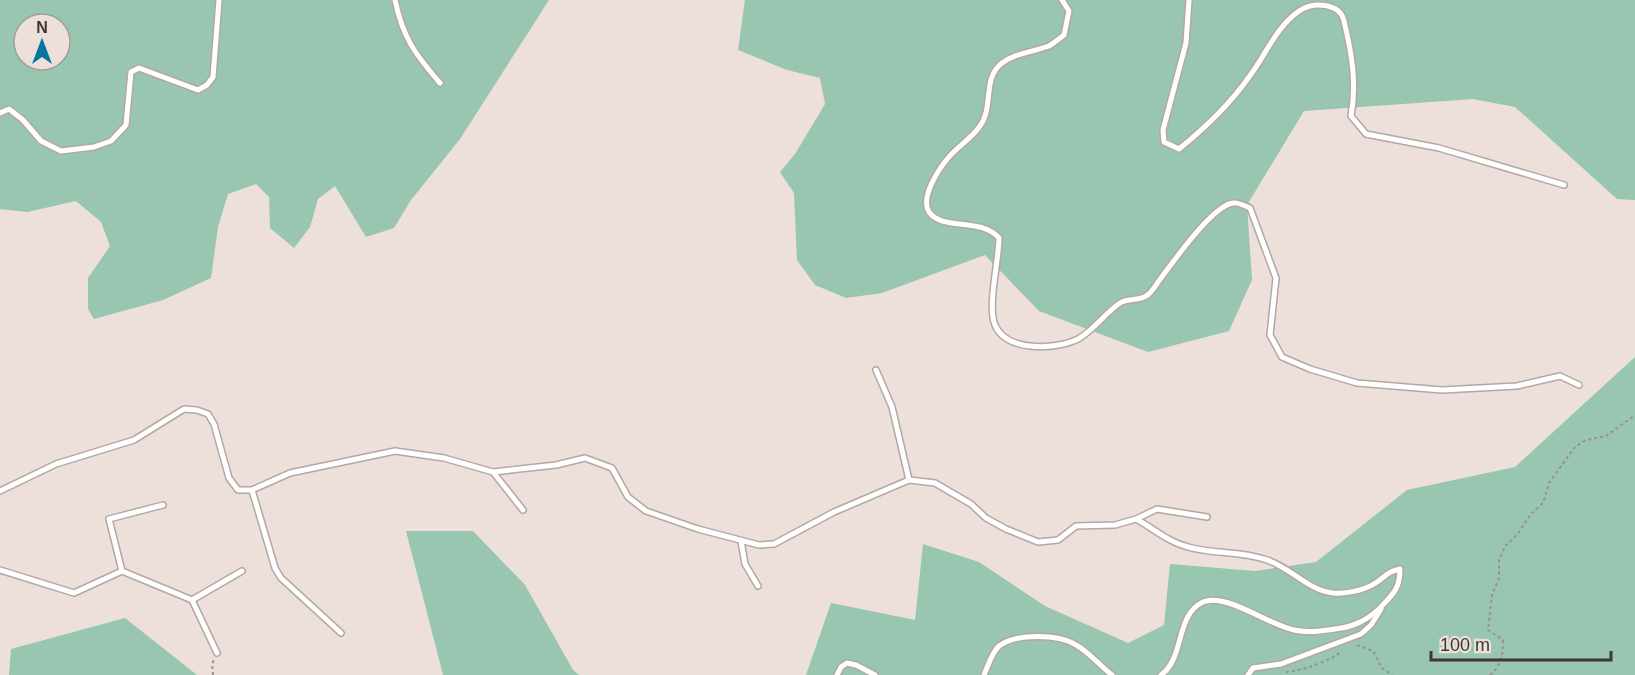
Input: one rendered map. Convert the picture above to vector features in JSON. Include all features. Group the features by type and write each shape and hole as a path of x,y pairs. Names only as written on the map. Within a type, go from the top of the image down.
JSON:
{"lane":[{"path":"0,113 9,109 23,120 42,141 61,151 94,147 111,141 126,125 131,72 139,68 198,90 207,85 213,77 219,0"},
{"path":"395,0 404,35 418,57 440,83"},
{"path":"1062,0 1069,11 1064,35 1051,45 1015,56 1000,64 992,76 988,94 988,113 979,128 946,160 926,195 928,210 936,219 992,230 999,238 993,306 995,325 1007,339 1018,344 1041,347 1061,345 1080,338 1122,302 1147,296 1212,216 1224,205 1235,202 1250,208 1276,278 1270,335 1282,357 1310,369 1357,383 1442,390 1516,386 1560,376 1580,385"},
{"path":"1189,0 1186,43 1163,130 1164,142 1179,149 1202,130 1249,77 1282,27 1300,10 1318,5 1333,7 1343,15 1351,52 1355,96 1351,116 1366,134 1439,148 1564,185"},
{"path":"876,370 892,406 909,480"},
{"path":"0,491 56,464 134,440 184,409 208,414 214,424 229,478 238,490 252,490 290,473 395,451 444,458 493,472 556,465 585,458 612,468 628,497 646,511 759,545 774,544 834,512 909,480 935,483 971,504 986,518 1038,542 1058,540 1076,526 1115,525 1136,519 1157,509 1208,517"},
{"path":"493,472 523,510"},
{"path":"252,490 275,568 281,578 341,633"},
{"path":"122,571 110,519 163,505"},
{"path":"1136,519 1164,538 1188,547 1266,559 1316,589 1334,593 1354,591 1376,583 1388,572 1400,569 1398,589 1371,616 1352,627 1317,632 1292,630 1233,603 1206,600 1196,607 1185,624 1173,662 1161,675"},
{"path":"741,541 745,564 758,586"},
{"path":"0,570 74,593 122,571 192,600 218,653"},
{"path":"192,600 242,571"},
{"path":"1248,675 1253,668 1281,664 1360,634 1371,625 1385,603"},
{"path":"984,675 999,646 1014,639 1042,636 1066,639 1078,646 1112,675"},
{"path":"837,675 841,667 847,663 875,675"}],"path":[{"path":"1491,675 1498,668 1503,653 1503,640 1488,630 1492,596 1500,578 1498,561 1505,546 1543,503 1549,483 1575,447 1586,440 1606,436 1635,415"},
{"path":"1355,645 1364,646 1373,651 1382,668 1392,675"},
{"path":"1282,673 1300,671 1333,659 1345,649"},
{"path":"213,675 212,664 218,653"}],"green space":[{"path":"0,0 549,0 460,139 411,200 394,228 366,237 335,186 318,199 310,227 294,248 270,228 269,197 256,184 228,194 218,227 211,278 163,300 94,319 88,309 88,278 110,246 101,222 76,201 27,212 0,209"},
{"path":"745,0 1635,0 1635,200 1617,199 1515,107 1473,99 1304,111 1247,205 1252,280 1229,331 1148,352 1039,311 985,255 882,293 846,298 815,285 797,260 794,193 780,172 795,154 825,104 820,78 787,70 738,50"},
{"path":"1635,357 1635,675 806,675 831,603 915,620 923,544 979,562 1045,606 1128,643 1164,625 1170,564 1255,571 1316,562 1407,490 1515,467"},
{"path":"406,531 473,531 525,585 573,670 579,675 443,675"},
{"path":"125,618 197,675 9,675 11,649"}]}
